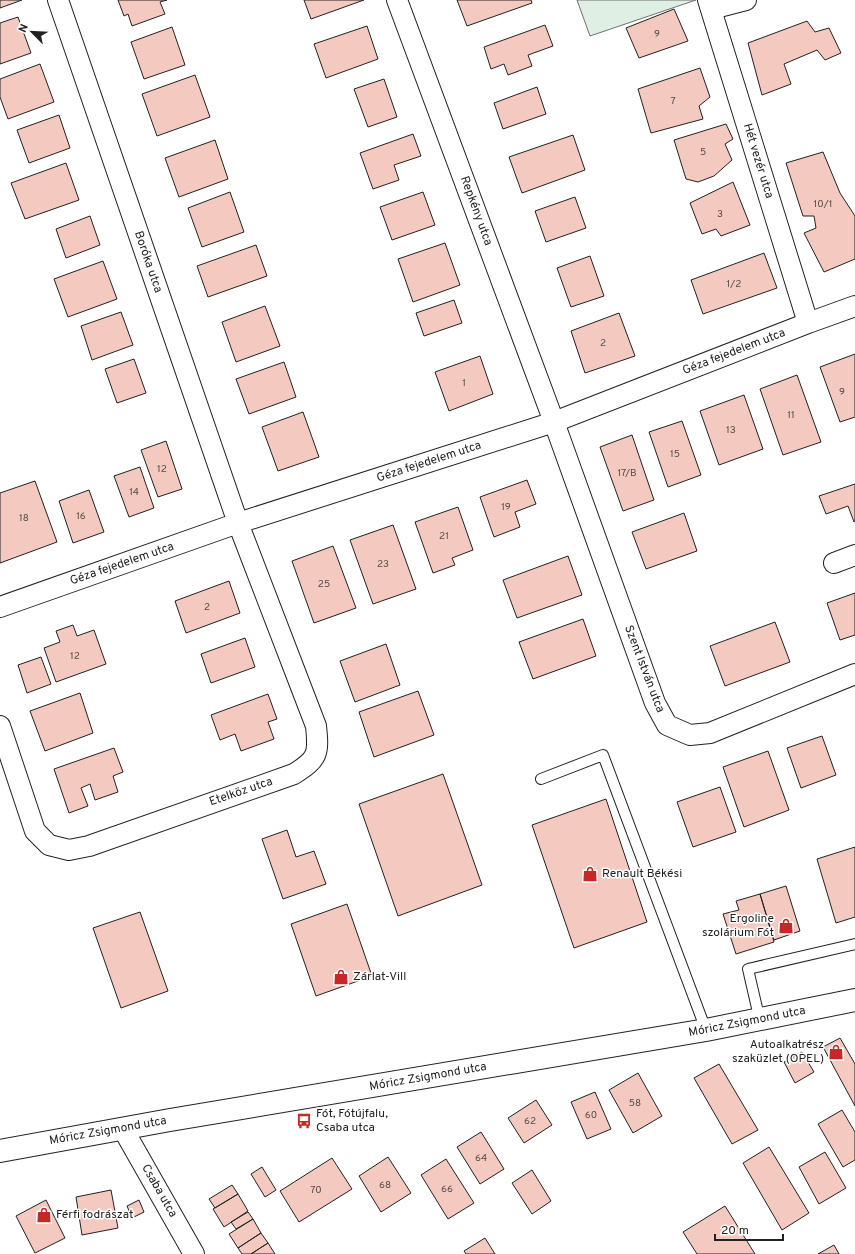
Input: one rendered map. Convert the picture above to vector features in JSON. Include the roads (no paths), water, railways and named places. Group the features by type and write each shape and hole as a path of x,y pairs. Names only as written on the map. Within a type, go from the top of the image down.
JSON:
{"street":[{"name":"Boróka utca","path":"58,0 238,523"},
{"name":"Repkény utca","path":"397,0 554,422"},
{"path":"710,5 746,0"},
{"name":"Hét vezér utca","path":"710,5 808,323"},
{"name":"Géza fejedelem utca","path":"0,607 238,523 554,422 855,306"},
{"name":"Szent István utca","path":"554,422 655,703 667,725 690,735 710,733 855,674"},
{"name":"Etelköz utca","path":"0,726 35,831 50,845 69,850 89,846 294,774 310,764 318,746 316,726 238,523"},
{"path":"834,562 855,555"},
{"name":"Móricz Zsigmond utca","path":"0,1151 706,1030 855,1000"},
{"name":"Csaba utca","path":"123,1129 194,1254"}],"lane":[{"path":"541,779 603,755 706,1030"},
{"path":"760,1020 748,969 855,944"}],"place":[{"name":"Renault Békési","path":"590,874"},
{"name":"Ergoline szolárium Fót","path":"786,926"},
{"name":"Zárlat-Vill","path":"341,977"},
{"name":"Autoalkatrész szaküzlet (OPEL)","path":"836,1052"},
{"name":"Fót, Fótújfalu, Csaba utca","path":"304,1121"},
{"name":"Férfi fodrászat","path":"44,1215"}]}
